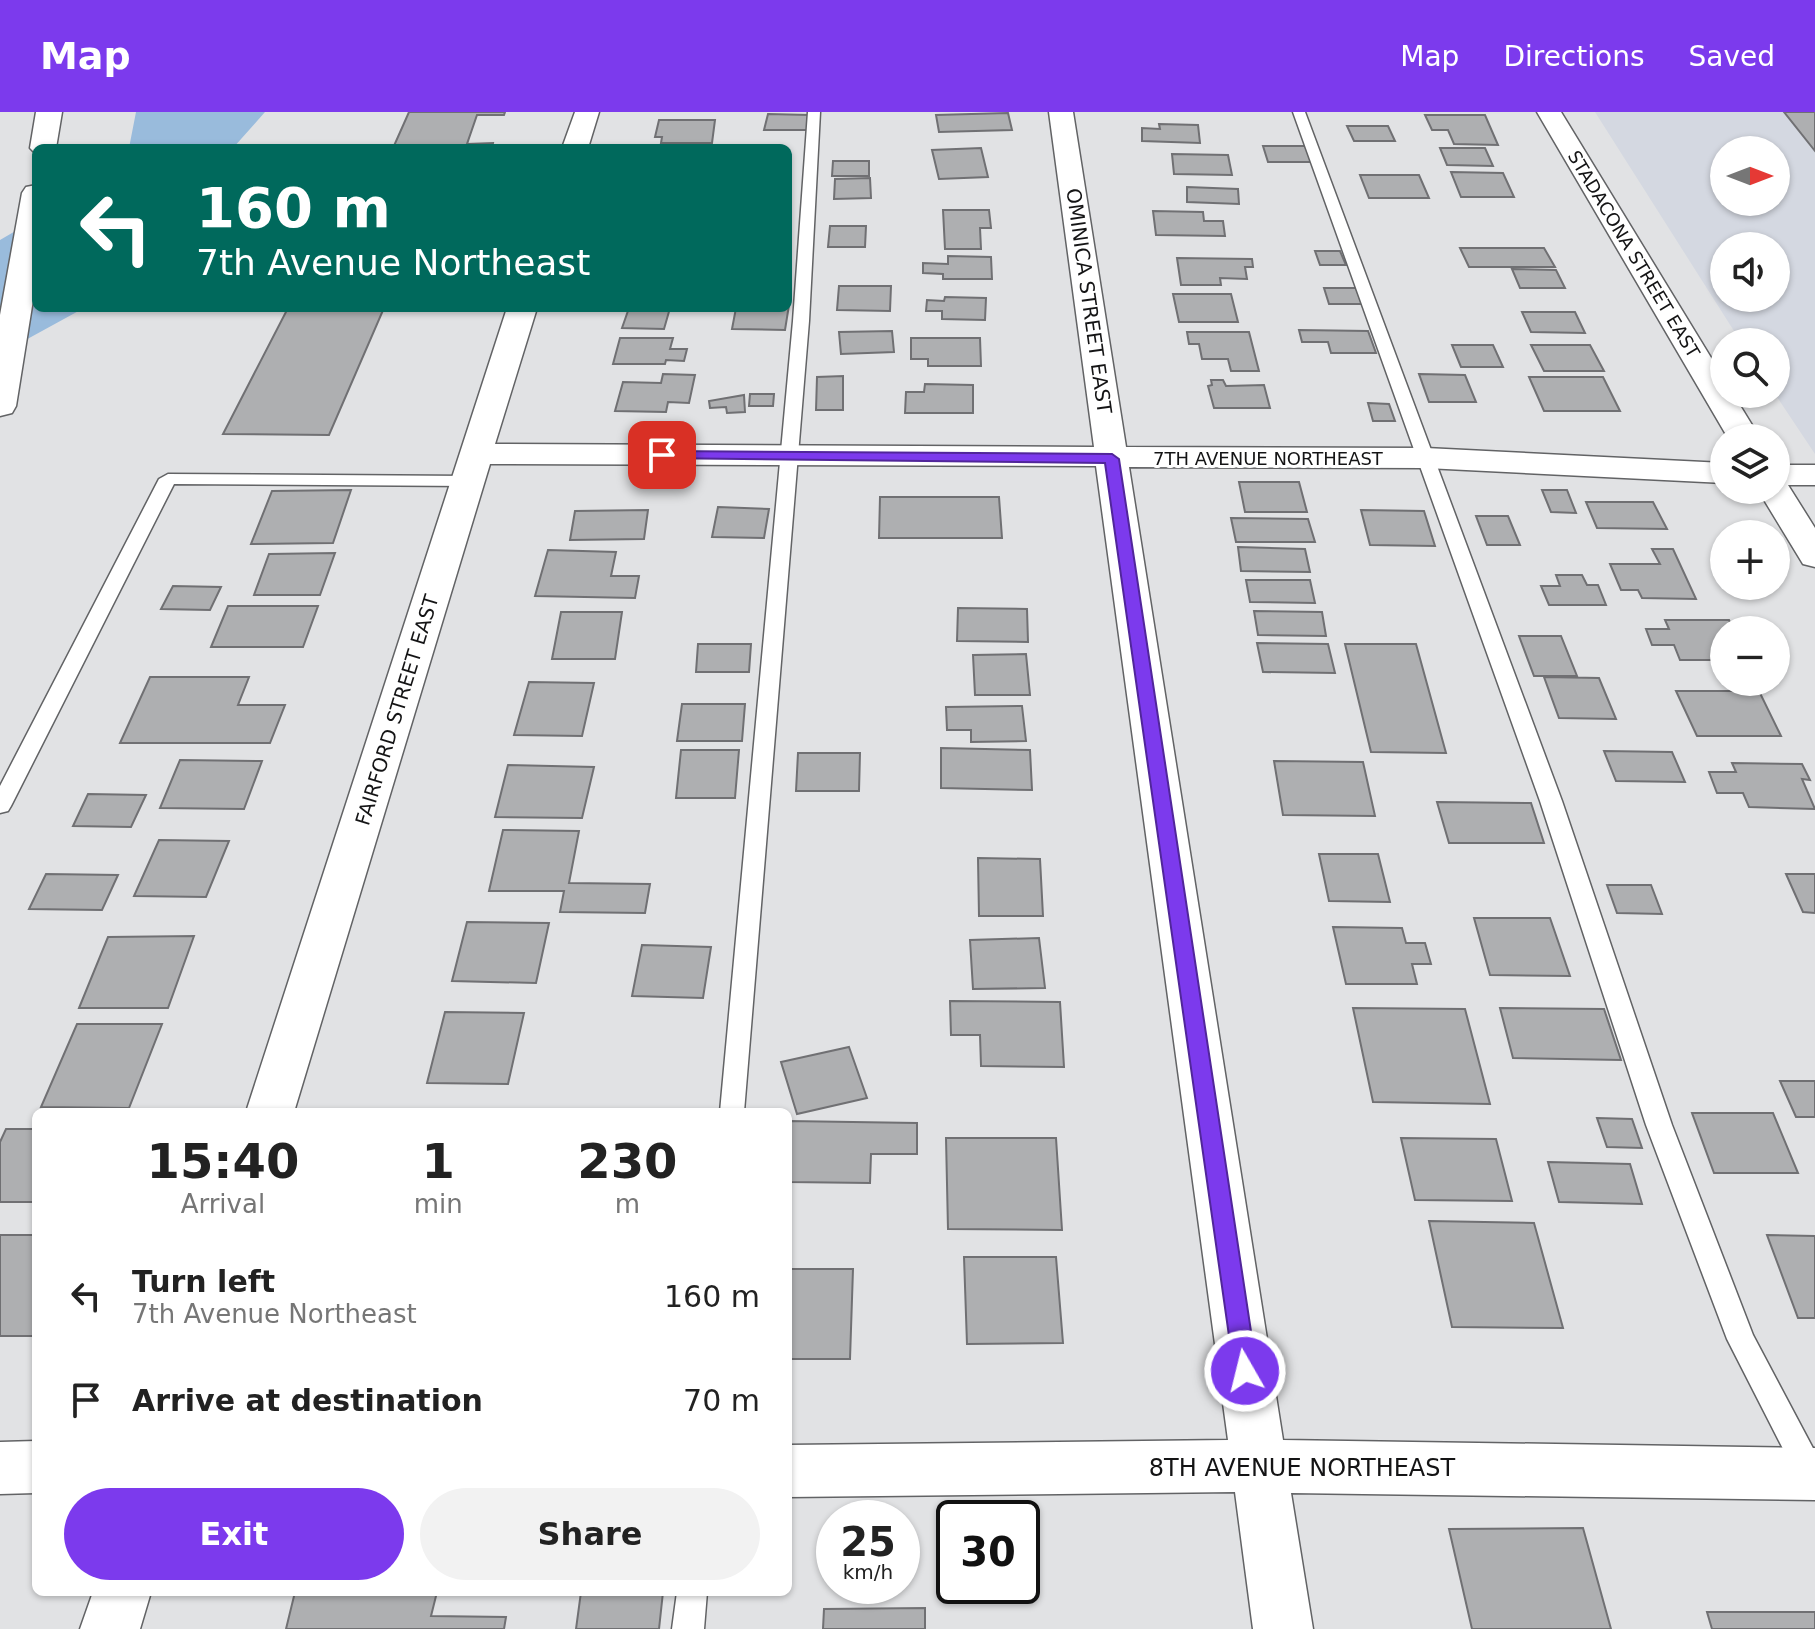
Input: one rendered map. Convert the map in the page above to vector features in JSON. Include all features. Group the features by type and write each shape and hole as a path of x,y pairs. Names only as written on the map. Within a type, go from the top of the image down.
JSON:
{"main road":[{"path":"44,144 49,112"},
{"path":"1,404 32,217"}],"street":[{"path":"576,144 587,112"},
{"name":"OMINICA STREET EAST","path":"1061,112 1283,1629"},
{"name":"STADACONA STREET EAST","path":"1549,112 1736,424"},
{"name":"FAIRFORD STREET EAST","path":"271,1108 521,312"},
{"name":"7TH AVENUE NORTHEAST","path":"472,467 788,457 1426,458 1710,472"},
{"path":"1790,475 1815,475"},
{"path":"1783,504 1815,557"},
{"name":"8TH AVENUE NORTHEAST","path":"792,1471 1259,1466 1814,1477"},
{"path":"0,1468 32,1467"},
{"path":"110,1629 121,1596"}],"lane":[{"path":"732,1108 801,321 814,112"},
{"path":"1299,112 1551,801 1659,1125 1741,1339 1814,1477"},
{"path":"0,806 168,479 472,467"},
{"path":"688,1629 692,1596"}],"shaded area":[{"path":"1595,112 1815,112 1815,454 1784,408 1790,408 1790,328 1732,328 1722,312 1790,312 1790,232 1710,232 1710,293"}],"water":[{"path":"136,112 265,112 237,144 130,144"},
{"path":"32,221 32,312 77,312 0,354 0,240"}],"building":[{"path":"409,112 505,112 504,115 477,115 467,144 395,144"},
{"path":"1784,112 1815,112 1815,151"},
{"path":"1008,113 1012,130 939,132 936,115"},
{"path":"768,114 809,115 807,130 764,130"},
{"path":"1425,115 1485,115 1498,145 1454,144 1448,130 1432,130"},
{"path":"659,120 715,120 712,143 661,143 662,137 655,137"},
{"path":"1159,124 1198,125 1200,143 1142,141 1142,128 1160,129"},
{"path":"1347,126 1388,126 1395,141 1354,141"},
{"path":"1263,146 1306,146 1311,162 1268,162"},
{"path":"981,148 988,177 939,179 932,150"},
{"path":"1440,148 1485,148 1493,166 1447,165"},
{"path":"1172,154 1228,155 1232,175 1174,174"},
{"path":"833,161 869,161 869,176 832,176"},
{"path":"1451,172 1503,173 1514,197 1461,197"},
{"path":"1360,175 1419,175 1429,198 1369,198"},
{"path":"870,178 871,198 834,199 835,179"},
{"path":"1187,187 1238,189 1239,204 1187,202"},
{"path":"943,210 989,210 991,228 980,228 981,249 945,249"},
{"path":"1153,211 1203,212 1204,221 1223,221 1225,236 1156,235"},
{"path":"830,226 866,226 865,247 828,247"},
{"path":"1460,248 1544,248 1555,267 1469,267"},
{"path":"1315,251 1340,251 1346,265 1320,265"},
{"path":"948,256 991,257 992,279 943,279 943,274 923,273 923,263 948,264"},
{"path":"1177,258 1252,259 1253,267 1245,267 1247,279 1220,278 1221,285 1181,285"},
{"path":"1512,269 1556,270 1565,288 1520,288"},
{"path":"839,286 891,286 890,311 837,310"},
{"path":"1324,288 1356,288 1362,304 1329,304"},
{"path":"1173,294 1231,294 1238,322 1179,322"},
{"path":"945,297 986,298 985,320 942,319 942,311 926,311 927,300 944,301"},
{"path":"286,312 382,312 329,435 223,434"},
{"path":"628,312 669,312 664,329 622,328"},
{"path":"735,312 788,312 785,330 732,329"},
{"path":"1522,312 1575,312 1585,333 1531,332"},
{"path":"1299,330 1368,331 1376,353 1331,353 1328,342 1302,342"},
{"path":"892,331 894,352 841,354 839,332"},
{"path":"1187,332 1249,332 1259,371 1231,371 1228,359 1202,359 1199,344 1189,344"},
{"path":"620,338 673,338 670,349 687,349 684,361 613,364"},
{"path":"911,338 980,338 981,366 928,366 928,359 911,359"},
{"path":"1452,345 1493,345 1503,367 1461,367"},
{"path":"1531,345 1590,345 1604,371 1544,371"},
{"path":"663,374 695,375 689,403 668,402 666,412 615,411 623,382 661,383"},
{"path":"1419,374 1465,375 1476,402 1429,402"},
{"path":"843,376 843,410 816,410 817,377"},
{"path":"1529,377 1603,377 1620,411 1544,411"},
{"path":"1211,380 1223,380 1226,386 1264,385 1270,408 1214,408 1208,386 1212,385"},
{"path":"925,384 973,385 973,413 905,413 906,392 924,392"},
{"path":"750,394 774,394 773,406 749,406"},
{"path":"744,395 745,412 727,413 726,407 710,408 709,401"},
{"path":"1368,403 1389,404 1395,421 1373,421"},
{"path":"1239,482 1299,482 1307,512 1245,512"},
{"path":"351,490 333,543 251,544 272,491"},
{"path":"1542,490 1567,490 1576,513 1551,512"},
{"path":"880,497 999,497 1002,538 879,538"},
{"path":"1586,502 1653,502 1667,529 1597,528"},
{"path":"718,507 769,509 764,538 712,537"},
{"path":"648,510 644,539 570,540 575,511"},
{"path":"1361,510 1424,511 1435,546 1370,545"},
{"path":"1476,516 1508,516 1520,545 1487,545"},
{"path":"1231,518 1308,519 1315,542 1236,542"},
{"path":"1238,547 1305,549 1310,572 1241,571"},
{"path":"1652,549 1673,549 1696,599 1642,598 1638,590 1621,590 1610,564 1660,564"},
{"path":"548,550 616,552 611,576 639,576 635,598 535,596"},
{"path":"335,553 320,595 254,595 269,554"},
{"path":"1556,575 1582,575 1587,585 1598,585 1606,605 1549,605 1541,586 1560,586"},
{"path":"1246,580 1310,580 1315,603 1250,602"},
{"path":"173,586 221,587 210,610 161,609"},
{"path":"228,606 318,606 303,647 211,647"},
{"path":"958,608 1027,609 1028,642 957,641"},
{"path":"1254,611 1322,612 1326,636 1258,635"},
{"path":"561,612 622,612 615,659 552,659"},
{"path":"1665,620 1710,620 1710,660 1680,660 1674,645 1652,645 1646,629 1669,629"},
{"path":"1519,636 1561,636 1577,676 1534,676"},
{"path":"1257,643 1328,644 1335,673 1263,672"},
{"path":"698,644 751,644 749,672 696,672"},
{"path":"1345,644 1416,644 1446,753 1371,752"},
{"path":"1026,654 1030,695 975,695 973,655"},
{"path":"150,677 249,677 238,705 285,705 270,743 120,743"},
{"path":"1544,677 1599,678 1616,719 1559,718"},
{"path":"529,682 594,683 582,736 514,735"},
{"path":"1676,691 1710,691 1710,696 1761,696 1781,736 1697,736"},
{"path":"682,704 745,704 742,741 677,741"},
{"path":"1022,706 1026,741 971,742 971,730 947,730 946,707"},
{"path":"941,748 1030,750 1032,790 941,788"},
{"path":"681,750 739,750 735,798 676,798"},
{"path":"1604,751 1672,752 1685,782 1616,781"},
{"path":"798,753 860,753 859,791 796,791"},
{"path":"180,760 262,761 244,809 160,808"},
{"path":"1274,761 1363,762 1375,816 1283,815"},
{"path":"1732,763 1802,764 1810,780 1802,779 1815,809 1749,807 1743,793 1717,793 1709,772 1736,772"},
{"path":"508,765 594,767 582,818 495,817"},
{"path":"88,794 146,795 131,827 73,826"},
{"path":"1437,802 1531,803 1544,843 1449,843"},
{"path":"503,830 579,831 569,883 650,884 645,913 560,912 564,891 489,891"},
{"path":"159,840 229,841 206,897 134,896"},
{"path":"1319,854 1378,854 1390,902 1329,901"},
{"path":"978,858 1040,859 1043,916 979,916"},
{"path":"46,874 118,875 102,910 29,909"},
{"path":"1786,874 1815,874 1815,913 1803,912"},
{"path":"1607,885 1651,885 1662,914 1617,913"},
{"path":"1474,918 1550,918 1570,976 1490,975"},
{"path":"467,922 549,923 536,983 452,981"},
{"path":"1333,927 1402,928 1406,943 1425,943 1431,964 1412,964 1417,984 1346,984"},
{"path":"194,936 168,1008 79,1008 108,937"},
{"path":"1039,938 1045,988 973,989 970,940"},
{"path":"642,945 711,947 703,998 632,996"},
{"path":"950,1001 1060,1002 1064,1067 981,1066 980,1035 951,1035"},
{"path":"1353,1008 1465,1009 1490,1104 1373,1102"},
{"path":"1500,1008 1604,1009 1621,1060 1513,1058"},
{"path":"445,1012 524,1013 508,1084 427,1083"},
{"path":"77,1024 162,1024 129,1108 41,1107"},
{"path":"849,1047 867,1098 797,1114 781,1062"},
{"path":"1780,1081 1815,1081 1815,1117 1796,1117"},
{"path":"1692,1113 1773,1113 1798,1173 1714,1173"},
{"path":"1597,1118 1632,1119 1642,1148 1607,1147"},
{"path":"792,1121 917,1123 917,1154 871,1154 870,1183 792,1182"},
{"path":"6,1129 32,1129 32,1202 0,1202 0,1142"},
{"path":"946,1138 1056,1138 1062,1230 948,1229"},
{"path":"1401,1138 1496,1139 1512,1201 1415,1200"},
{"path":"1548,1162 1630,1164 1642,1204 1559,1202"},
{"path":"1429,1221 1534,1223 1563,1328 1452,1327"},
{"path":"0,1235 32,1235 32,1336 0,1336"},
{"path":"1767,1235 1815,1236 1815,1318 1798,1318"},
{"path":"964,1257 1056,1257 1063,1343 967,1344"},
{"path":"792,1269 853,1269 850,1359 792,1359"},
{"path":"1583,1528 1611,1629 1472,1629 1449,1529"},
{"path":"294,1596 436,1596 431,1616 506,1617 504,1629 286,1629"},
{"path":"580,1596 663,1596 659,1629 576,1629"},
{"path":"925,1608 925,1629 823,1629 824,1609"},
{"path":"1707,1612 1815,1612 1815,1629 1712,1629"}],"route":[{"path":"662,455 1112,459 1245,1371"}]}
